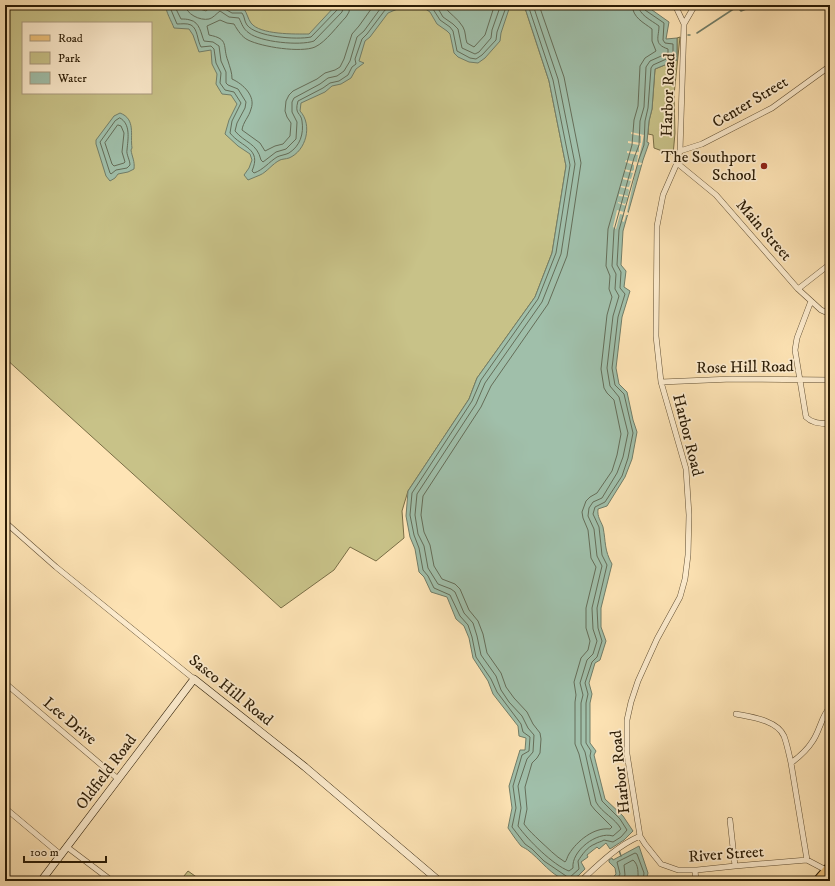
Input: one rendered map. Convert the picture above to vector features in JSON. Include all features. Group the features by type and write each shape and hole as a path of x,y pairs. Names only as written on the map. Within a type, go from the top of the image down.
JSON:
{"main road":[{"path":"818,881 828,868"}],"street":[{"name":"Harbor Road","path":"581,881 612,853 640,836 627,754 627,720 638,681 657,639 680,597 686,580 689,515 686,469 661,382 656,336 658,226 663,195 677,163 680,151 684,24 675,5"},
{"path":"684,24 695,5"},
{"name":"Center Street","path":"680,151 702,144 772,108 830,66"},
{"name":"Main Street","path":"677,163 716,195 798,289 822,310 830,314"},
{"path":"798,289 830,264"},
{"path":"811,301 797,338 795,350 799,380 805,415 811,421 830,424"},
{"name":"Rose Hill Road","path":"661,382 830,380"},
{"name":"Sasco Hill Road","path":"5,522 56,567 305,767 430,878 439,881"},
{"name":"Oldfield Road","path":"41,881 194,679"},
{"name":"Lee Drive","path":"5,684 118,779"},
{"path":"791,763 804,752 812,742 830,707"},
{"path":"736,714 761,719 778,728 783,734 791,763 807,860 828,868"},
{"path":"5,808 61,855"},
{"path":"730,820 735,866"},
{"name":"River Street","path":"640,836 661,864 678,870 695,870 807,860"},
{"path":"67,847 112,881"},
{"path":"695,870 696,881"}],"green space":[{"path":"5,5 524,5 549,81 566,166 552,253 535,297 477,378 469,399 408,491 402,511 404,538 376,561 350,547 334,570 281,608 5,358"},
{"path":"680,37 674,95 675,133 673,155 654,148 653,135 648,134 652,109 655,69 677,60 677,38"},
{"path":"188,871 202,881 180,881"}],"water":[{"path":"166,5 188,5 206,11 213,5 226,6 233,9 244,9 251,23 262,30 287,34 309,34 336,5 407,5 388,13 370,37 365,41 359,61 364,63 356,69 351,78 341,84 332,86 325,92 301,103 300,111 304,117 307,130 306,137 300,150 295,155 277,162 263,174 248,180 244,175 252,160 250,154 238,146 225,134 229,120 237,104 231,95 222,94 216,84 217,74 212,64 211,50 199,52 193,35 189,29 174,28"},
{"path":"407,5 507,5 509,9 501,33 500,41 485,58 478,63 469,62 458,57 454,53 450,34 437,24 430,12 424,8"},
{"path":"524,5 645,5 669,22 666,39 677,38 677,60 655,69 652,109 647,142 649,143 623,231 621,265 626,271 624,287 630,291 622,317 616,368 619,384 627,392 637,432 632,459 625,477 607,506 598,509 603,527 606,550 612,564 601,608 601,627 606,641 600,660 595,663 589,683 592,694 590,703 590,743 596,751 594,755 605,799 623,816 633,831 624,840 610,849 606,843 599,849 597,847 587,855 588,857 581,862 585,869 573,881 560,878 549,870 534,855 521,846 508,828 512,808 509,786 520,750 525,750 526,738 519,736 518,726 493,694 488,681 473,658 469,638 464,626 456,619 447,597 431,592 424,577 419,572 415,549 410,537 406,516 408,491 469,399 477,378 535,297 552,253 566,166 549,81"},
{"path":"120,113 128,119 130,123 131,150 134,161 134,169 118,174 110,181 106,176 96,140 114,116"},
{"path":"639,846 648,873 646,881 609,881 616,874 615,868 609,860 612,858 613,860"}],"pier":[{"path":"631,132 644,135 638,162 642,163 641,165 637,165 627,212 629,213 626,215 624,222 622,221 624,215 620,214 616,229 613,227 617,210 624,212 626,206 618,202 625,204 628,198 619,196 619,194 628,196 629,190 620,187 629,187 631,181 622,179 622,177 631,179 633,173 624,171 624,169 634,170 634,165 625,162 626,160 637,162 638,155 627,153 627,151 639,152 639,145 628,143 628,141 641,143 641,136 631,134"}],"waterway":[{"path":"697,33 735,8 738,8 741,11 746,9 746,5"},
{"path":"619,850 621,856"},
{"path":"578,876 582,880"}],"place":[{"name":"The Southport School","path":"764,166"}]}
